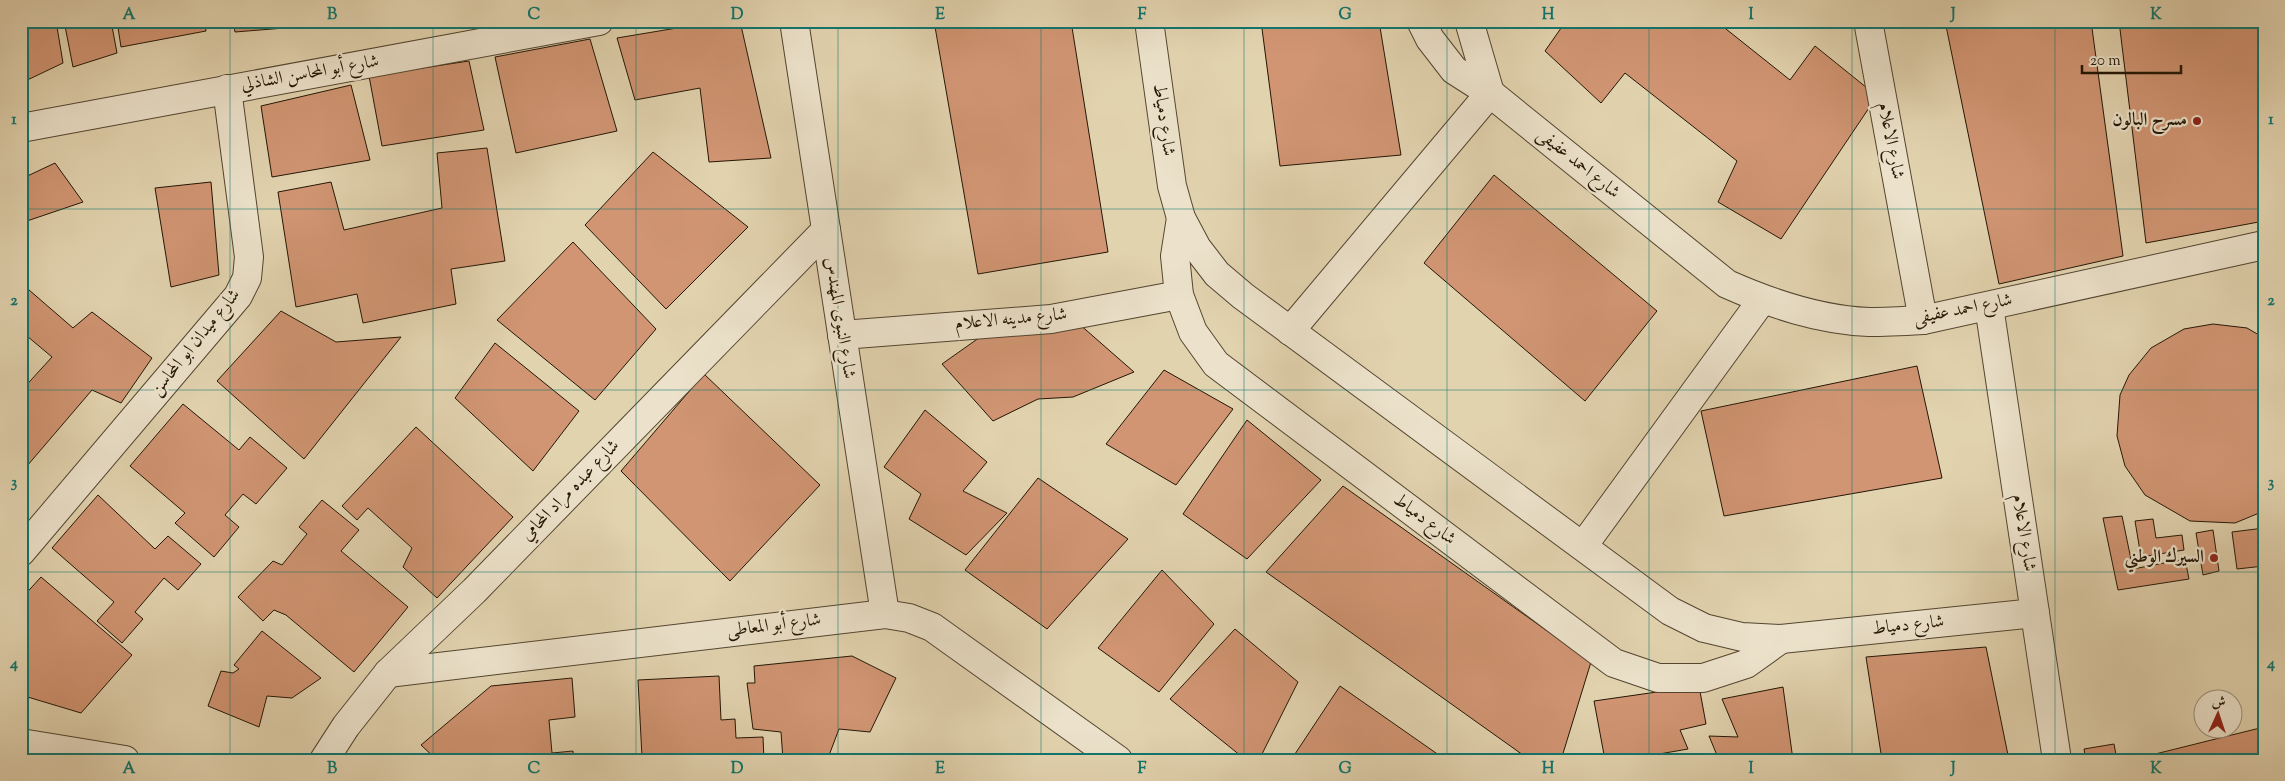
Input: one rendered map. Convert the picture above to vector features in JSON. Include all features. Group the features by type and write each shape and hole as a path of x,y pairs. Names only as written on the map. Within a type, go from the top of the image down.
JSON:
{"street":[{"name":"شارع أبو المحاسن الشاذلي","path":"21,128 599,21"},
{"name":"شارع النبوى المهندس","path":"794,21 885,614"},
{"name":"شارع دمياط","path":"1149,21 1172,186 1182,218 1197,248 1217,274 1290,331 1670,610 1704,628 1742,637 1781,639 2035,613"},
{"name":"شارع احمد عفيفى","path":"1421,21 1430,39 1454,70 1490,93 1727,284 1762,300 1814,315 1868,322 1923,320 2264,245"},
{"path":"1290,331 1490,93 1469,21"},
{"name":"شارع الاعلام","path":"1868,21 1923,320"},
{"name":"شارع ميدان ابو المحاسن","path":"21,552 238,296 247,278 249,257 226,89"},
{"name":"شارع دمياط","path":"1182,218 1175,256 1179,295 1193,332 1216,364 1614,663 1658,678 1703,678 1746,664 1781,639"},
{"name":"شارع عبده مراد المحامي","path":"324,760 346,726 388,673 474,590 826,230"},
{"name":"شارع مدينه الاعلام","path":"842,335 1051,319 1179,295"},
{"path":"1582,546 1762,300"},
{"name":"شارع الاعلام","path":"1989,306 2057,760"},
{"name":"شارع أبو المعاطى","path":"388,673 885,614 909,618 932,626 1118,760"},
{"path":"21,744 125,760"}],"building":[{"path":"21,21 56,21 63,63 21,83"},
{"path":"64,21 111,21 117,53 73,67"},
{"path":"117,21 205,21 206,31 121,47"},
{"path":"233,21 322,21 322,25 235,32"},
{"path":"719,21 740,21 771,158 709,162 700,88 635,100 617,38"},
{"path":"934,21 1071,21 1108,252 978,274"},
{"path":"1261,21 1379,21 1401,155 1280,166"},
{"path":"1566,21 1716,21 1790,80 1815,46 1877,96 1781,239 1718,202 1737,161 1625,73 1601,103 1545,51"},
{"path":"1945,21 2091,21 2123,256 1999,284"},
{"name":"مسرح البالون","path":"2119,21 2264,21 2264,221 2146,243"},
{"path":"590,39 617,131 516,153 495,57"},
{"path":"469,61 484,130 382,146 369,76"},
{"path":"351,85 370,160 272,177 261,106"},
{"path":"487,148 505,261 451,269 456,304 363,323 357,294 296,307 278,192 331,182 344,230 442,208 437,153"},
{"path":"653,152 748,227 666,309 585,225"},
{"path":"55,163 83,202 21,223 21,179"},
{"path":"1494,175 1657,311 1585,401 1424,263"},
{"path":"211,182 219,275 171,287 155,188"},
{"path":"573,242 656,329 595,400 497,320"},
{"path":"21,283 73,328 92,312 152,358 121,403 92,390 21,473 21,391 52,357 21,331"},
{"path":"281,311 336,342 401,337 304,459 217,381"},
{"path":"1078,323 1134,372 1073,397 1038,399 993,421 942,364 983,335"},
{"path":"2213,324 2247,328 2264,338 2264,511 2235,523 2190,521 2145,495 2125,466 2117,436 2120,395 2129,375 2151,348 2184,329"},
{"path":"495,343 579,411 533,471 455,398"},
{"path":"1917,366 1942,478 1724,516 1701,411"},
{"path":"1164,370 1233,409 1176,485 1106,444"},
{"path":"704,374 820,485 730,581 621,471"},
{"path":"183,404 239,450 250,437 287,468 256,504 243,494 225,515 239,527 214,557 175,523 185,513 130,466"},
{"path":"925,410 987,462 963,491 1007,513 966,555 909,519 921,494 884,467"},
{"path":"1247,420 1321,480 1247,559 1183,514"},
{"path":"416,427 513,517 437,598 403,567 412,548 368,508 357,520 342,506"},
{"path":"1038,478 1128,539 1047,629 965,570"},
{"path":"1343,486 1591,662 1561,760 1530,760 1266,572"},
{"path":"98,495 155,549 168,536 201,564 178,590 164,578 135,612 143,619 122,643 97,621 114,602 52,548"},
{"path":"322,500 359,530 341,551 408,607 354,672 286,615 274,610 263,621 238,597 273,561 282,565 307,534 299,527"},
{"path":"2122,516 2133,569 2185,559 2189,579 2118,590 2103,518"},
{"path":"2153,519 2156,538 2182,535 2184,550 2141,557 2135,521"},
{"path":"2264,528 2264,566 2237,569 2232,532"},
{"path":"2213,530 2219,571 2203,575 2196,533"},
{"path":"1162,570 1214,624 1159,692 1098,648"},
{"path":"41,577 132,655 81,713 21,695 21,599"},
{"path":"1235,629 1298,682 1259,760 1246,760 1170,699"},
{"path":"262,631 321,678 292,698 267,696 259,727 208,706 221,671 233,673 239,669 234,665"},
{"path":"1986,647 2009,760 1882,760 1866,657"},
{"path":"852,656 896,678 870,732 839,729 828,758 783,760 781,732 753,729 747,683 755,683 754,666"},
{"path":"719,676 721,720 735,719 736,738 763,737 764,760 600,760 642,757 638,680"},
{"path":"572,678 575,717 549,720 552,753 573,751 574,760 437,760 421,745 491,686"},
{"path":"1340,686 1446,760 1375,760 1365,754 1362,760 1291,760"},
{"path":"1699,686 1706,724 1680,730 1688,749 1642,757 1643,760 1605,760 1594,701"},
{"path":"1783,687 1793,760 1719,760 1709,736 1738,737 1722,699"},
{"path":"2264,727 2264,760 2131,760 2220,738 2242,738 2242,732"},
{"path":"2114,744 2117,760 2086,760 2084,749"}],"place":[{"name":"مسرح البالون","path":"2197,121"},
{"name":"السيرك الوطني","path":"2214,558"}]}
